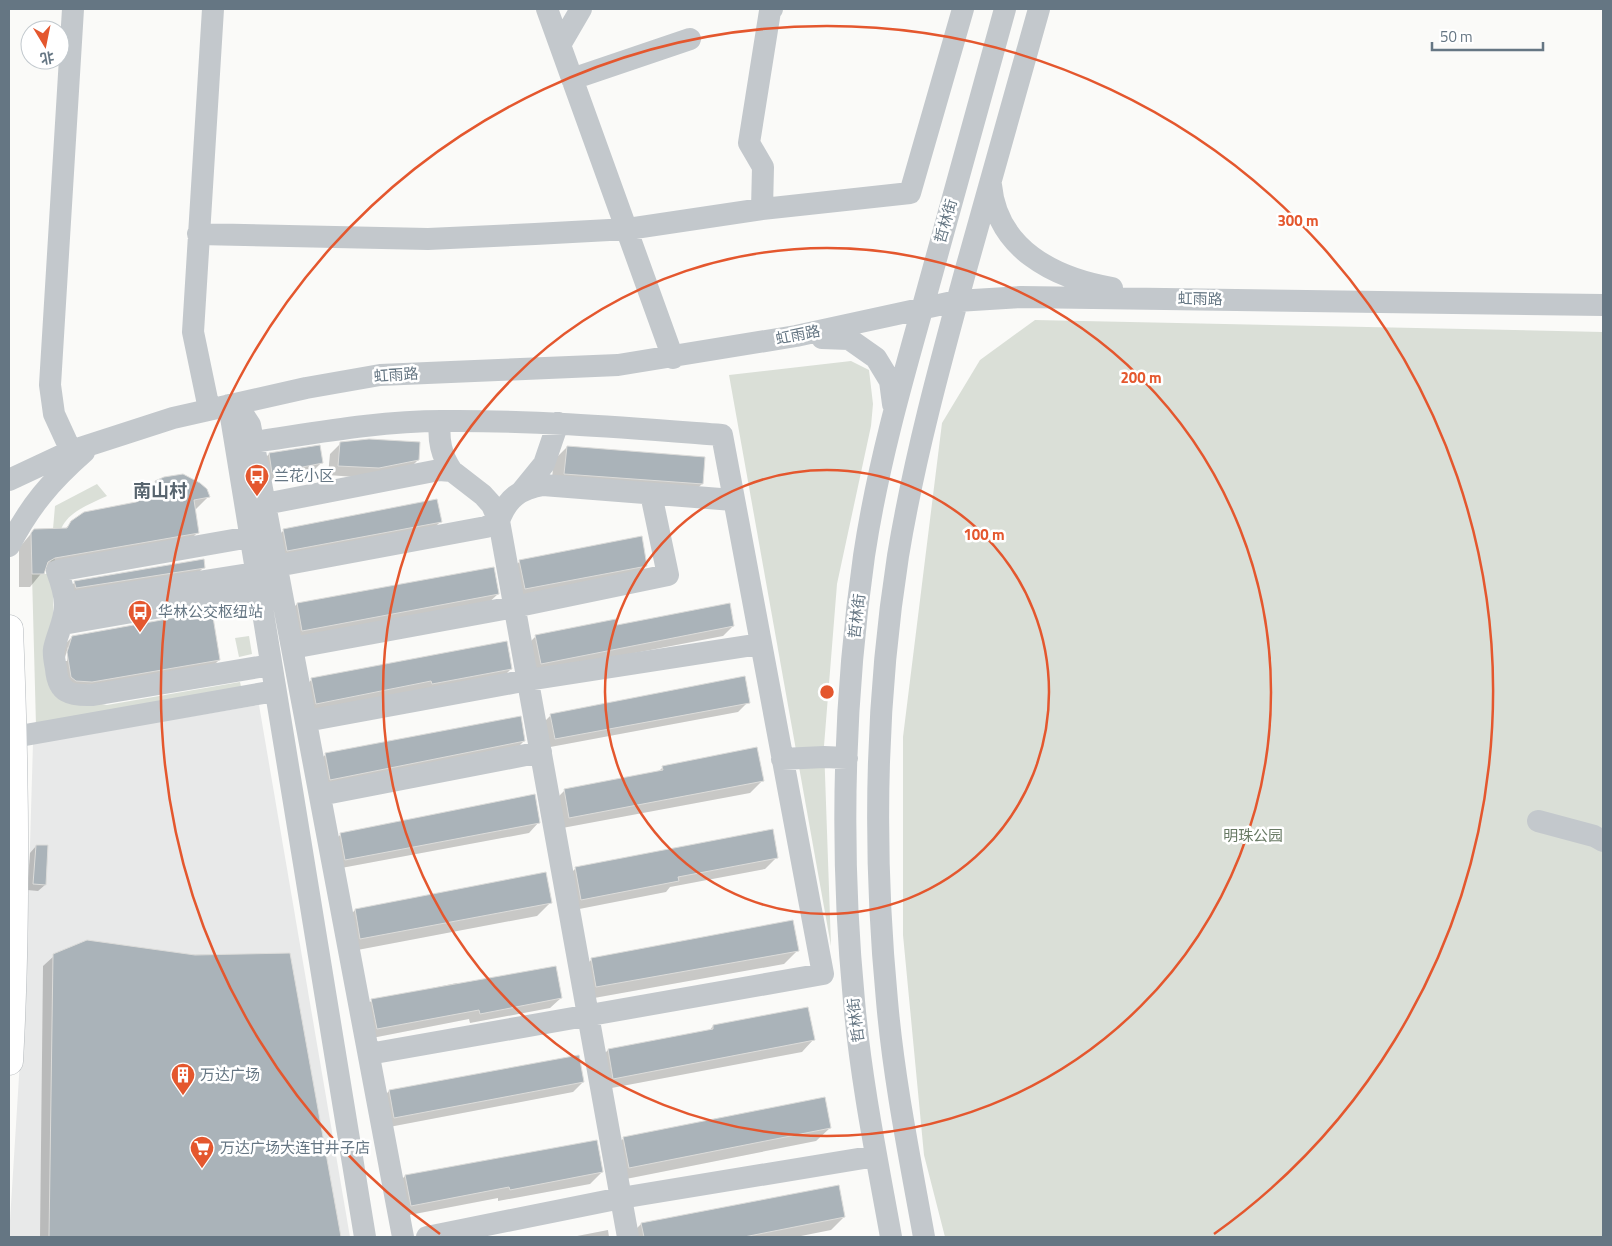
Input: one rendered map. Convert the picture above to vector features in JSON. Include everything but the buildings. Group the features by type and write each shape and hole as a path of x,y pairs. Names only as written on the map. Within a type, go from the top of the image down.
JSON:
{"highway":[{"path":"9,629 14,737 16,914 9,1061"}],"street":[{"path":"71,451 54,414 50,385 74,9"},
{"path":"213,9 193,332 219,407 250,537 365,1237"},
{"path":"547,9 673,358"},
{"path":"560,45 582,9"},
{"path":"762,209 763,167 750,143 770,10 772,9"},
{"path":"198,234 428,239 628,229 762,209 910,193 964,9"},
{"name":"哲林街","path":"891,1237 876,1156 854,1004 847,918 847,758 854,636 864,554 878,479 922,308 1005,9"},
{"path":"924,1237 906,1136 887,1002 881,916 878,816 881,726 888,640 898,558 923,428 1039,9"},
{"path":"572,79 690,39"},
{"path":"991,181 996,209 1010,239 1049,270 1085,284 1174,299"},
{"name":"虹雨路","path":"9,480 71,451 173,418 380,375 550,369 618,365 673,358 796,336 957,301 1021,297 1603,304"},
{"path":"796,336 849,339 876,358 890,381 894,413"},
{"path":"219,407 242,410 250,425 403,1237"},
{"path":"253,442 370,426 440,420 558,422 722,435 823,974 369,1054"},
{"path":"440,420 439,436 441,451 452,471 485,497 492,505 499,521 628,1237"},
{"path":"277,566 486,527 499,521 504,507 544,464 558,422"},
{"path":"9,546 27,512 49,485 95,442"},
{"path":"265,504 439,470 452,471"},
{"path":"485,497 495,500 543,485 733,500"},
{"path":"292,648 514,607 668,575 651,494"},
{"path":"250,537 57,571 63,587 64,614 54,650 57,682 65,691 77,696 271,665"},
{"path":"64,614 257,582"},
{"path":"306,721 528,680 760,644"},
{"path":"14,737 275,691"},
{"path":"320,795 541,752"},
{"path":"782,759 824,756 847,758"},
{"path":"1538,821 1600,837"},
{"path":"427,1237 621,1198 876,1156"}],"shaded area":[{"path":"259,705 350,1237 9,1237 27,948 33,743"}],"green space":[{"name":"明珠公园","path":"1035,320 1603,332 1603,1237 945,1237 924,1155 903,935 903,737 942,423 980,360"},
{"path":"851,361 869,370 873,404 871,426 837,584 824,746 831,946 729,375"},
{"path":"97,484 107,496 72,515 63,525 58,540 53,583 53,608 58,696 107,705 240,682 242,691 36,726 32,574 51,574 50,529 53,529 55,506"},
{"path":"249,636 252,654 239,657 235,638"}],"place":[{"name":"兰花小区","path":"257,497"},
{"name":"华林公交枢纽站","path":"140,633"},
{"name":"万达广场","path":"183,1096"},
{"name":"万达广场大连甘井子店","path":"202,1169"}],"district":[{"name":"南山村","path":"160,491"}]}
